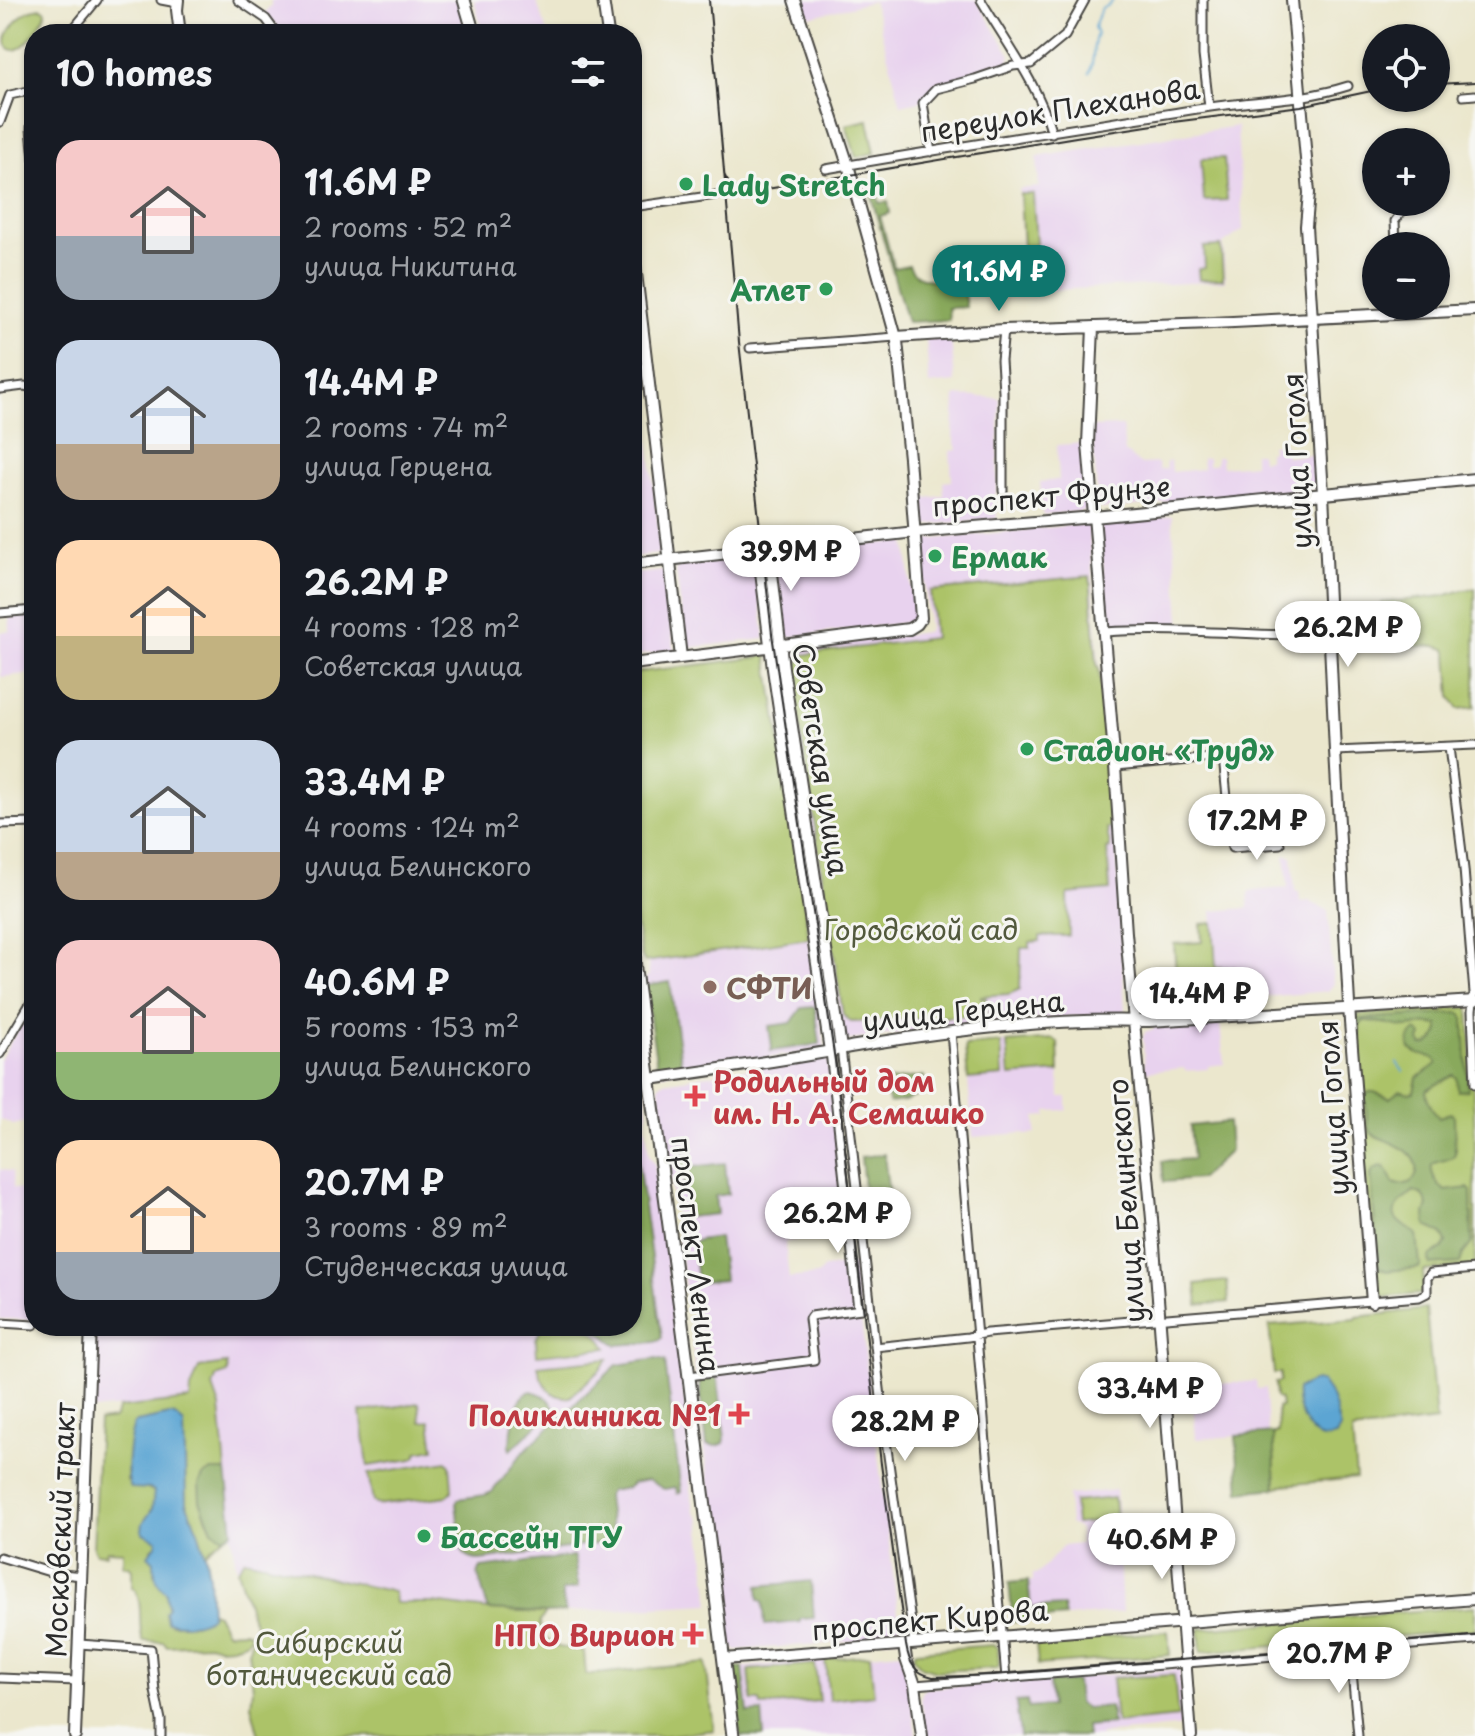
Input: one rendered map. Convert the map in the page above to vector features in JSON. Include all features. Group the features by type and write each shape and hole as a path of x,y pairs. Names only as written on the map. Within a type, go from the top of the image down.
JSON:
{"main road":[{"path":"464,0 471,24"},
{"name":"проспект Ленина","path":"642,1022 733,1736"}],"street":[{"path":"77,24 97,0"},
{"path":"161,0 178,1 179,24"},
{"path":"238,0 270,24"},
{"path":"603,0 607,24"},
{"path":"642,663 909,629 920,621 908,441 896,337 848,165 794,0"},
{"path":"981,0 1023,65 1044,106 1052,133"},
{"path":"931,152 923,103 936,89 1013,66 1031,64 1065,36 1085,0"},
{"path":"1203,0 1203,55 1209,107"},
{"name":"улица Гоголя","path":"1292,0 1309,193 1306,226 1349,1010 1372,1302"},
{"name":"переулок Плеханова","path":"826,169 1209,107 1300,98 1348,86"},
{"path":"0,122 10,95 24,91"},
{"path":"1463,96 1475,95"},
{"path":"642,206 723,194"},
{"path":"1450,310 1475,310"},
{"path":"750,348 1004,330 1213,323 1362,313"},
{"path":"642,326 681,657"},
{"name":"улица Белинского","path":"1093,327 1088,444 1191,1736"},
{"path":"1003,491 1001,360 1004,330"},
{"path":"0,389 24,386"},
{"name":"проспект Фрунзе","path":"642,563 915,532 1475,479"},
{"name":"Советская улица","path":"764,548 775,645 871,1308 909,1644 906,1659 915,1685 922,1736"},
{"path":"0,613 24,611"},
{"path":"1105,632 1330,636"},
{"path":"1335,751 1475,745"},
{"path":"1449,747 1464,869 1474,1001 1475,1084"},
{"path":"1115,767 1223,757 1232,848 1280,844"},
{"path":"0,824 24,823"},
{"name":"улица Герцена","path":"650,1079 951,1032 1474,1001"},
{"path":"0,1054 24,1014"},
{"path":"951,1032 1006,1678"},
{"name":"Советская улица","path":"836,1050 858,1309"},
{"path":"875,1347 987,1333 1423,1297 1427,1292 1429,1274 1475,1269"},
{"path":"689,1376 814,1360 811,1316 871,1308"},
{"path":"0,1323 24,1324"},
{"name":"Московский тракт","path":"75,1736 91,1336"},
{"path":"0,1557 53,1573 82,1576"},
{"name":"проспект Кирова","path":"724,1659 1475,1599"},
{"path":"915,1685 1475,1640"},
{"path":"79,1644 151,1649 161,1736"},
{"path":"1350,1650 1358,1736"},
{"path":"0,1678 77,1681"}],"shaded area":[{"path":"271,0 458,0 464,24 276,24 264,14 271,6"},
{"path":"474,0 536,0 544,24 480,24"},
{"path":"803,0 976,0 1011,55 1007,66 937,84 920,101 901,105 873,1 810,17"},
{"path":"1237,126 1243,230 1223,244 1225,281 1036,291 1034,248 1022,248 1019,189 1039,187 1037,157"},
{"path":"951,337 955,382 929,385 926,338"},
{"path":"642,382 661,550 658,554 642,556"},
{"path":"955,396 1000,398 995,494 997,519 926,525 919,518 917,499 944,496 943,482 952,481 950,451 957,450 953,436"},
{"path":"1122,426 1125,452 1140,464 1158,463 1159,470 1167,469 1166,462 1171,461 1172,472 1203,469 1202,458 1208,458 1208,465 1211,465 1216,464 1216,457 1221,457 1222,467 1254,464 1254,453 1260,453 1261,460 1268,459 1271,445 1285,444 1286,457 1317,454 1318,488 1101,509 1092,427"},
{"path":"1085,443 1087,508 1043,515 1040,482 1059,480 1057,445"},
{"path":"1172,516 1181,629 1112,624 1107,614 1100,528 1104,523"},
{"path":"1085,524 1089,527 1099,669 1115,819 1125,1013 965,1024 843,1040 786,660 803,649 927,632 923,540"},
{"path":"906,541 914,617 911,622 784,638 774,553"},
{"path":"756,558 765,639 686,648 677,568"},
{"path":"665,571 672,651 642,655 642,573"},
{"path":"24,616 24,674 1,677 0,632 10,631 9,617"},
{"path":"1285,855 1292,856 1295,891 1299,892 1300,902 1311,901 1328,910 1333,985 1328,991 1242,999 1239,970 1216,967 1212,911 1248,908 1249,891 1288,888"},
{"path":"809,938 825,1049 659,1072 645,986 649,975 648,962"},
{"path":"24,1019 24,1122 13,1125 0,1119 0,1060"},
{"path":"1220,1023 1224,1064 1208,1066 1208,1069 1145,1072 1143,1037 1146,1031 1154,1030 1154,1027"},
{"path":"1054,1039 1058,1043 1060,1097 1067,1097 1067,1110 1047,1111 1047,1116 1036,1117 1036,1134 973,1137 965,1046"},
{"path":"827,1056 846,1193 791,1200 796,1240 785,1242 789,1278 817,1275 824,1268 854,1264 901,1638 736,1650 727,1636 692,1341 695,1333 691,1302 686,1297 659,1087 664,1082"},
{"path":"642,1066 649,1155 655,1165 693,1469 690,1482 694,1510 700,1520 710,1604 546,1613 488,1610 433,1603 395,1603 245,1559 237,1570 223,1489 190,1400 92,1410 95,1336 642,1336"},
{"path":"0,1169 12,1172 13,1188 24,1190 24,1320 0,1319"},
{"path":"1216,1373 1218,1384 1256,1381 1257,1389 1266,1388 1268,1434 1196,1439 1193,1402 1179,1403 1177,1376"},
{"path":"1116,1490 1122,1612 1013,1622 1009,1583 1033,1581 1033,1574 1039,1573 1063,1546 1080,1544 1079,1529 1070,1524 1068,1495"},
{"path":"901,1652 916,1736 740,1736 732,1675 735,1668"},
{"path":"1180,1669 1185,1726 1099,1736 926,1736 921,1698 926,1688"}],"green space":[{"path":"42,8 46,11 40,24 24,24 24,45 13,50 6,43 9,32 16,21 29,11"},
{"path":"868,120 875,153 856,157 846,125"},
{"path":"1224,158 1227,200 1204,201 1201,159"},
{"path":"882,183 876,187 879,203 888,202 890,213 880,216 894,268 909,265 913,272 926,279 949,282 963,288 966,307 948,308 949,320 907,322 868,185"},
{"path":"1020,194 1033,194 1036,245 1023,246"},
{"path":"1221,246 1223,279 1199,280 1198,269 1205,268 1204,247"},
{"name":"Городской сад","path":"1090,576 1115,819 1112,827 1107,829 1110,890 1068,894 1069,936 1040,936 1040,941 1030,942 1030,948 1021,948 1020,989 1009,994 981,996 986,998 987,1015 851,1022 843,1015 791,667 799,663 801,655 934,638 930,591"},
{"path":"1475,589 1475,707 1459,709 1451,697 1446,649 1435,646 1369,646 1367,612 1382,611 1382,603"},
{"path":"767,655 809,938 645,962 642,957 642,672"},
{"path":"1213,923 1216,967 1239,970 1242,999 1150,1004 1149,992 1177,990 1174,944 1202,942 1201,924"},
{"path":"670,982 681,1063 657,1066 645,986"},
{"path":"815,1007 820,1044 771,1051 769,1026 791,1023 802,1008"},
{"path":"1469,1007 1475,1134 1475,1266 1423,1271 1424,1289 1421,1294 1374,1298 1353,1015"},
{"path":"1461,1013 1464,1018 1468,1090 1458,1091 1454,1075 1426,1090 1430,1105 1439,1117 1450,1113 1454,1115 1455,1154 1432,1165 1432,1172 1445,1191 1468,1188 1471,1191 1472,1243 1460,1263 1430,1265 1429,1257 1446,1243 1441,1234 1426,1226 1428,1205 1423,1195 1414,1191 1399,1204 1394,1214 1400,1223 1417,1234 1419,1268 1387,1271 1378,1267 1371,1175 1383,1166 1393,1183 1407,1184 1415,1177 1417,1167 1407,1151 1372,1134 1368,1128 1365,1096 1374,1092 1390,1098 1400,1090 1414,1092 1417,1078 1437,1064 1434,1058 1410,1049 1410,1039 1416,1031 1422,1036 1421,1045 1428,1044 1436,1036 1439,1025 1405,1027 1364,1021 1360,1025 1359,1039 1356,1023 1359,1019"},
{"path":"1054,1039 1058,1043 1059,1072 1010,1076 1007,1043"},
{"path":"1001,1043 1003,1076 968,1079 965,1046"},
{"path":"924,1076 926,1092 905,1101 889,1103 886,1081"},
{"path":"1228,1122 1230,1151 1200,1179 1164,1182 1162,1161 1193,1159 1190,1126"},
{"path":"679,1144 682,1144 684,1160 691,1167 725,1163 728,1194 715,1196 717,1214 688,1217"},
{"path":"884,1154 890,1205 866,1207 861,1157"},
{"path":"642,1191 662,1338 655,1342 617,1345 605,1336 642,1336"},
{"path":"719,1237 724,1280 697,1283 693,1243"},
{"path":"1227,1281 1229,1302 1198,1305 1196,1284"},
{"path":"1426,1309 1436,1421 1352,1431 1356,1478 1276,1488 1273,1433 1278,1433 1277,1408 1281,1407 1280,1399 1276,1398 1275,1383 1280,1382 1280,1373 1274,1373 1269,1326 1356,1319"},
{"path":"538,1336 598,1336 607,1348 537,1355"},
{"path":"608,1359 570,1397 552,1393 538,1366"},
{"path":"656,1359 665,1361 681,1492 677,1493 676,1487 664,1489 648,1480 610,1491 607,1497 610,1542 481,1560 465,1555 456,1504 458,1499 492,1492 524,1451 617,1365"},
{"path":"227,1364 228,1373 216,1377 213,1387 220,1407 226,1471 212,1471 203,1476 202,1494 206,1518 224,1537 205,1553 186,1503 185,1448 170,1415 137,1422 128,1455 127,1481 154,1491 152,1508 143,1523 157,1540 150,1558 154,1561 154,1574 166,1592 167,1620 171,1624 194,1624 211,1616 212,1612 217,1614 226,1632 244,1631 250,1637 245,1642 219,1647 208,1644 167,1646 164,1642 143,1641 139,1602 132,1588 132,1569 123,1566 123,1551 96,1553 93,1548 99,1421 114,1419 119,1408 190,1400 199,1368"},
{"path":"715,1377 718,1380 725,1439 724,1443 714,1446 707,1445 699,1380"},
{"path":"530,1391 545,1397 554,1409 511,1450 509,1447 517,1408"},
{"path":"419,1403 421,1422 430,1421 434,1449 417,1452 412,1459 368,1466 361,1412"},
{"path":"1273,1433 1276,1488 1240,1492 1236,1436"},
{"path":"447,1461 452,1488 448,1496 378,1505 373,1502 368,1474"},
{"path":"212,1471 226,1471 233,1531 224,1537 212,1530 200,1501 199,1484 203,1476"},
{"path":"1114,1498 1116,1520 1076,1524 1074,1502"},
{"path":"574,1556 578,1588 562,1591 565,1612 488,1610 478,1574 481,1568"},
{"name":"Сибирский ботанический сад","path":"245,1559 394,1592 395,1603 433,1603 546,1613 540,1622 541,1636 559,1647 584,1651 586,1675 706,1663 714,1730 663,1736 259,1736 251,1705 253,1688 248,1651 254,1623 237,1570"},
{"path":"811,1581 814,1618 765,1625 758,1586"},
{"path":"1028,1581 1031,1608 1063,1606 1065,1617 1013,1622 1009,1583"},
{"path":"1475,1606 1475,1630 1201,1652 1199,1629"},
{"path":"1168,1631 1170,1655 1038,1665 1036,1643"},
{"path":"993,1645 998,1648 997,1668 936,1671 921,1666 914,1657 917,1651"},
{"path":"870,1655 874,1695 829,1700 825,1659"},
{"path":"815,1664 819,1701 761,1706 760,1701 752,1701 749,1670"},
{"path":"743,1667 748,1713 762,1712 764,1736 740,1736 732,1672 735,1668"},
{"path":"1174,1675 1178,1717 1116,1723 1112,1678"},
{"path":"1076,1681 1078,1703 1086,1708 1110,1706 1112,1724 1086,1726 1087,1736 1020,1736 1016,1702 1027,1701 1028,1708 1051,1706 1049,1683"}],"water":[{"path":"1313,1381 1322,1382 1329,1392 1340,1428 1336,1436 1318,1436 1303,1419 1297,1389"},
{"path":"170,1415 184,1424 186,1503 198,1531 209,1576 211,1616 202,1622 190,1624 167,1622 166,1592 158,1582 154,1561 148,1555 157,1540 142,1530 152,1510 154,1491 131,1488 128,1474 134,1424"}],"waterway":[{"path":"1089,73 1097,34 1094,27 1101,9 1113,0"},
{"path":"1397,1063 1403,1071"}],"tram line":[{"path":"709,0 739,342 772,634 835,1061 881,1464 911,1662 921,1673 933,1677 994,1675 1475,1636"},
{"path":"1450,83 1475,82"},
{"path":"724,174 736,188 755,191 1076,137 1301,106 1362,93"}],"place":[{"name":"Lady Stretch","path":"686,184"},
{"name":"Атлет","path":"826,289"},
{"name":"Ермак","path":"935,556"},
{"name":"Стадион «Труд»","path":"1027,749"},
{"name":"СФТИ","path":"710,987"},
{"name":"Родильный дом им. Н. А. Семашко","path":"695,1096"},
{"name":"Поликлиника №1","path":"739,1414"},
{"name":"Бассейн ТГУ","path":"424,1536"},
{"name":"НПО Вирион","path":"693,1634"}]}
